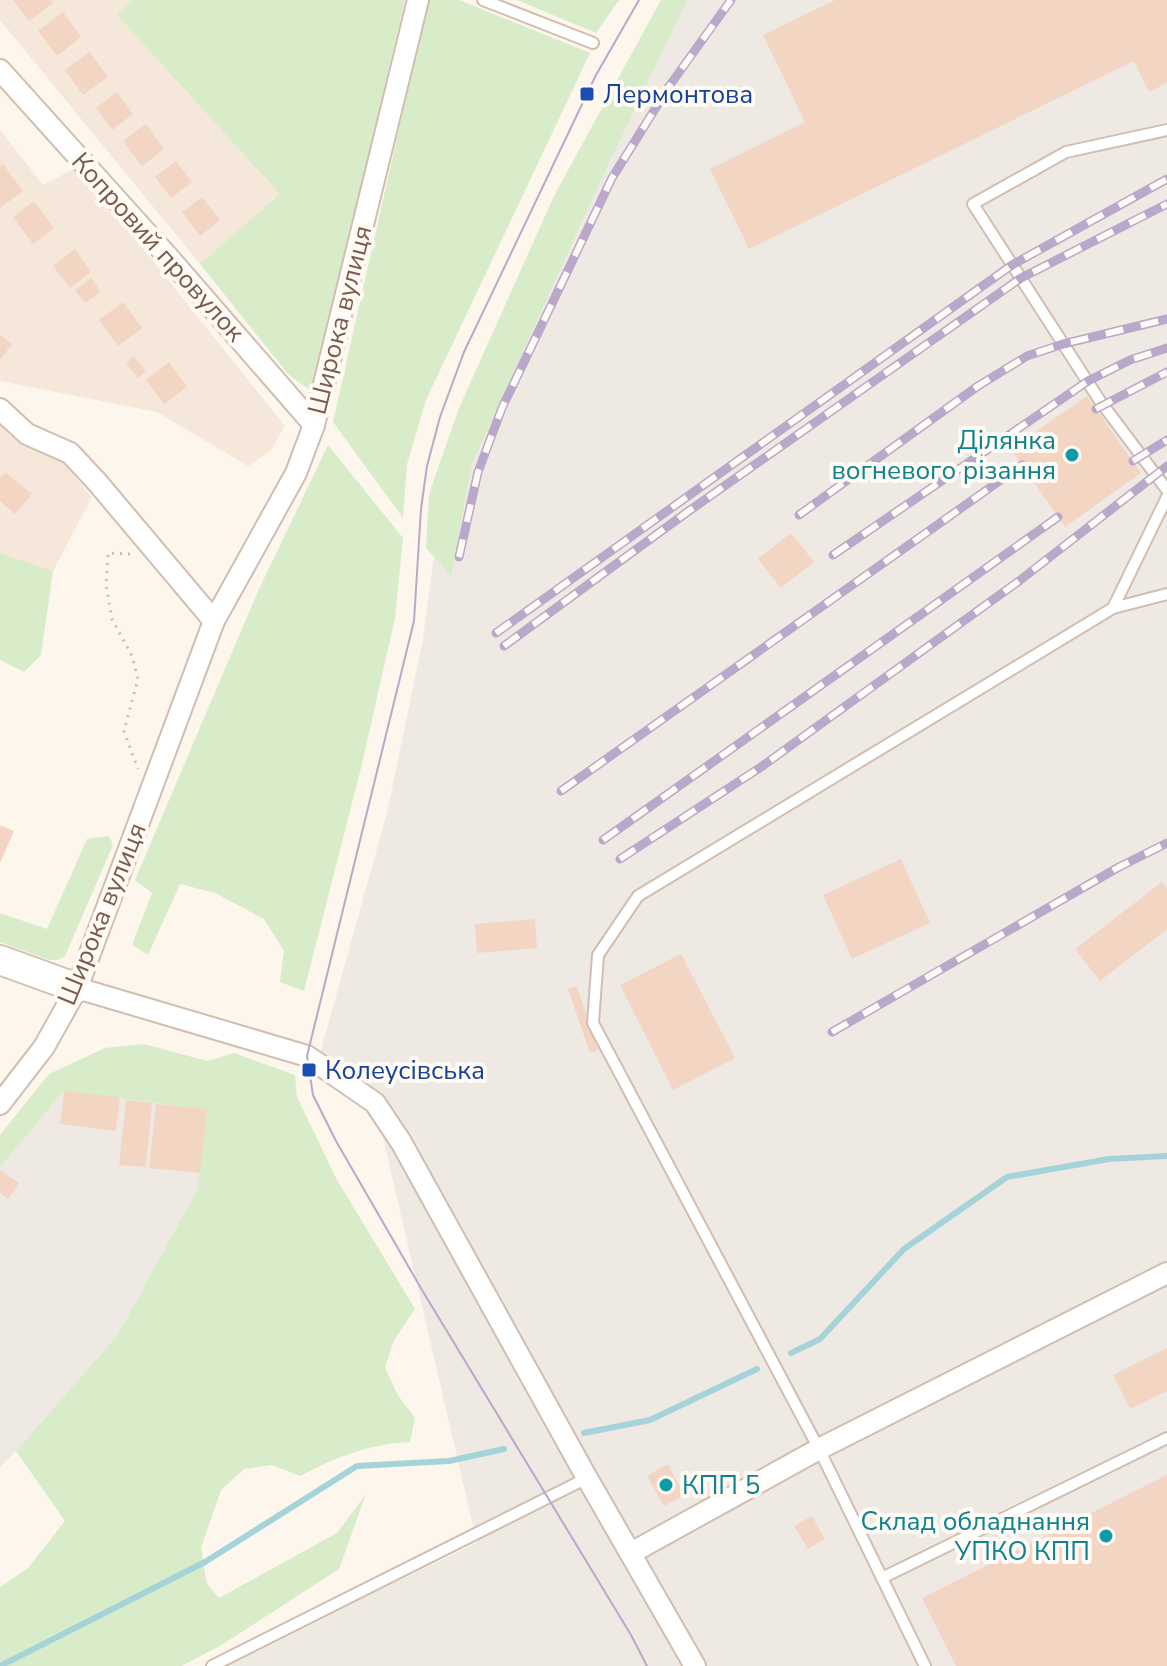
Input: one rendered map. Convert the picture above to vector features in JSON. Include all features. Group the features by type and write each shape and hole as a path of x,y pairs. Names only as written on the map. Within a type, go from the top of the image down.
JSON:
{"street":[{"name":"Широка вулиця","path":"0,1104 44,1047 77,988 214,621 296,473 314,425 418,0"},
{"name":"Копровий провулок","path":"0,70 314,425"},
{"path":"0,409 27,434 70,453 214,621"},
{"path":"0,960 77,988 307,1056 375,1103 401,1142 695,1666"},
{"path":"631,1553 819,1449 1167,1273"}],"lane":[{"path":"483,0 593,43"},
{"path":"1167,130 1066,152 973,204 1100,401 1167,490"},
{"path":"1113,608 1167,497"},
{"path":"925,1666 819,1449 593,1023 598,955 638,896 1113,608 1167,594"},
{"path":"882,1578 1167,1438"},
{"path":"212,1666 587,1478"}],"path":[{"path":"152,786 138,769 124,731 138,679 132,656 112,619 106,585 108,553 158,554"}],"shaded area":[{"path":"0,0 132,0 117,15 281,194 200,264 0,20"},
{"path":"678,0 1167,0 1167,1666 221,1666 477,1543 375,1103 318,1061 387,813 423,639 445,475"},
{"path":"0,130 43,185 78,167 285,426 271,450 248,466 157,412 0,381"},
{"path":"0,420 21,442 62,462 92,497 53,571 0,553"},
{"path":"64,1091 207,1109 200,1173 197,1190 117,1336 0,1467 0,1167"}],"green space":[{"path":"132,0 405,0 312,392 288,374 200,264 280,194 117,15"},
{"path":"428,0 459,0 590,53 426,400 407,464 403,518 333,422"},
{"path":"517,0 619,0 596,33"},
{"path":"661,0 687,0 472,464 451,576 426,548 429,494 459,408 554,196"},
{"path":"328,445 403,538 395,618 362,764 304,991 280,982 284,951 264,919 215,893 180,884 148,955 132,945 152,893 135,880 259,589"},
{"path":"0,553 53,571 41,655 24,672 0,660"},
{"path":"109,836 113,845 65,956 49,960 0,942 0,913 47,929 87,839"},
{"path":"144,1044 207,1061 234,1053 295,1075 297,1097 336,1178 415,1309 394,1340 385,1367 397,1394 415,1418 410,1442 381,1445 353,1453 300,1476 272,1465 244,1469 221,1490 201,1548 207,1584 219,1598 337,1533 366,1494 339,1569 220,1646 181,1666 0,1666 0,1587 28,1568 65,1521 16,1451 117,1336 197,1190 207,1110 64,1091 0,1167 0,1135 49,1074 105,1048"}],"building":[{"path":"13,0 51,0 53,3 29,21"},
{"path":"835,0 1167,0 1167,83 1149,92 1134,61 749,249 710,169 805,122 763,35"},
{"path":"63,12 81,37 57,56 38,31"},
{"path":"89,52 108,77 83,95 65,70"},
{"path":"117,92 133,114 112,130 96,108"},
{"path":"146,124 164,149 142,166 123,141"},
{"path":"176,161 192,182 171,198 155,177"},
{"path":"3,164 23,191 0,208 0,166"},
{"path":"202,197 220,220 200,236 182,212"},
{"path":"34,201 54,228 33,244 13,217"},
{"path":"75,249 91,272 70,288 53,266"},
{"path":"91,278 101,292 85,303 75,290"},
{"path":"123,302 142,328 118,346 99,320"},
{"path":"0,335 12,344 0,360"},
{"path":"134,356 146,371 138,378 126,363"},
{"path":"169,362 187,387 164,404 146,380"},
{"name":"Ділянка вогневого різання","path":"1087,396 1141,473 1065,527 1011,449"},
{"path":"5,472 32,494 15,514 0,501 0,478"},
{"path":"791,533 814,562 781,588 758,559"},
{"path":"0,825 14,831 0,863"},
{"path":"901,859 930,923 852,959 823,895"},
{"path":"1162,882 1167,889 1167,929 1100,981 1075,949"},
{"path":"535,919 537,948 477,953 475,924"},
{"path":"681,954 735,1058 673,1090 620,985"},
{"path":"577,986 598,1050 590,1053 568,989"},
{"path":"64,1091 120,1097 116,1131 60,1124"},
{"path":"126,1100 152,1103 146,1167 119,1165"},
{"path":"156,1104 207,1109 200,1173 149,1168"},
{"path":"0,1170 19,1183 8,1199 0,1193"},
{"path":"1167,1348 1167,1391 1130,1409 1113,1375"},
{"name":"КПП 5","path":"668,1464 684,1495 664,1506 647,1476"},
{"name":"Склад обладнання УПКО КПП","path":"1167,1475 1167,1666 956,1666 922,1598"},
{"path":"812,1516 825,1539 808,1549 794,1526"}],"waterway":[{"path":"791,1353 820,1339 904,1249 1007,1177 1109,1159 1167,1156"},
{"path":"584,1433 650,1420 757,1369"},
{"path":"0,1666 205,1562 357,1466 449,1461 504,1449"}],"tram line":[{"path":"639,0 596,75 464,352 440,417 427,466 421,509 414,621 307,1056 313,1095 336,1141 647,1666"}],"railway":[{"path":"459,557 478,472 502,408 612,178 670,85 731,0"},
{"path":"496,633 1012,265 1167,179"},
{"path":"504,646 686,513 1021,278 1167,204"},
{"path":"799,515 978,386 1027,356 1063,344 1167,319"},
{"path":"833,555 1088,381 1130,360 1167,348"},
{"path":"1096,409 1167,372"},
{"path":"1133,461 1167,440"},
{"path":"561,791 1022,465"},
{"path":"620,859 761,767 1019,581 1167,466"},
{"path":"603,840 1058,517"},
{"path":"832,1032 1119,867 1167,843"}],"place":[{"name":"Лермонтова","path":"587,94"},
{"name":"Ділянка вогневого різання","path":"1072,455"},
{"name":"Колеусівська","path":"309,1070"},
{"name":"КПП 5","path":"666,1485"},
{"name":"Склад обладнання УПКО КПП","path":"1106,1536"}]}
